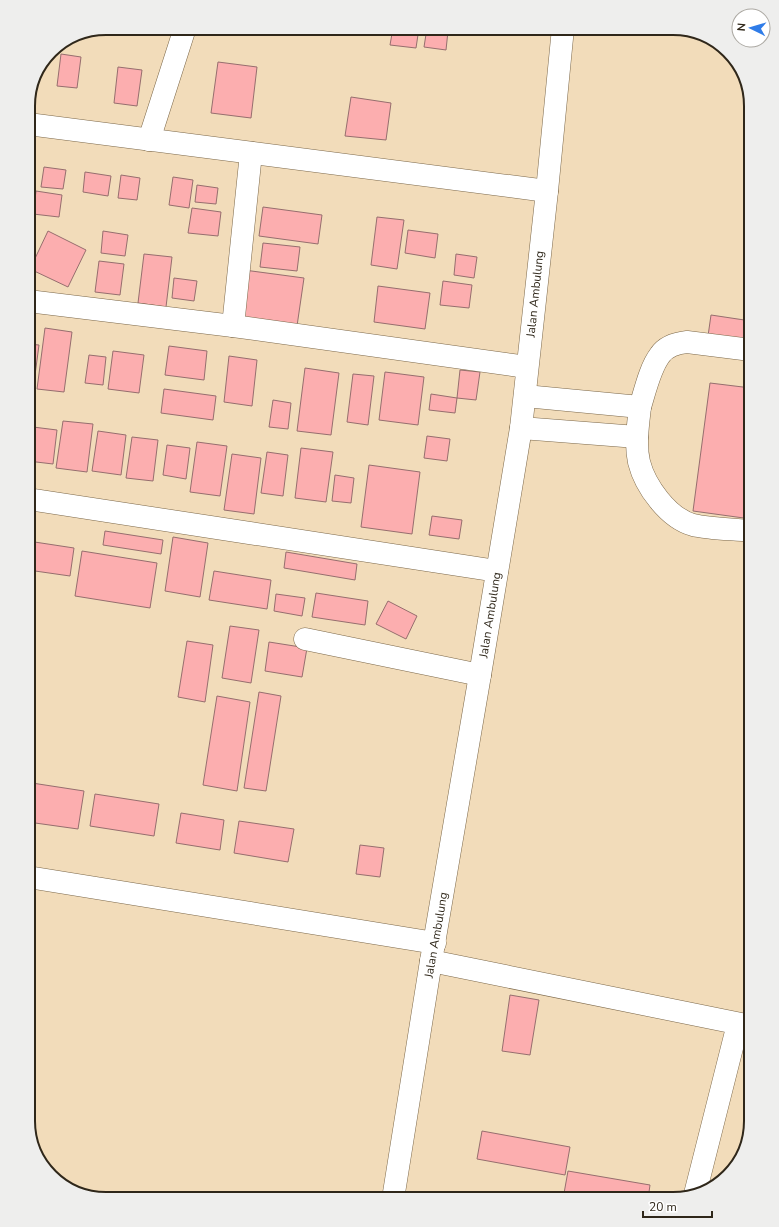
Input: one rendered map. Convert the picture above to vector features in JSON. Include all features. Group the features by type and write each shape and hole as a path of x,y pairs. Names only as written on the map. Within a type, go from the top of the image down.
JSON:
{"street":[{"path":"149,140 183,35"},
{"name":"Jalan Ambulung","path":"394,1192 521,428 562,35"},
{"path":"35,125 547,191"},
{"path":"233,326 251,153"},
{"path":"35,302 233,326 527,367"},
{"path":"744,349 687,342 677,343 660,353 655,363 640,407 637,437 639,461 644,476 659,502 674,516 692,524 744,530"},
{"path":"525,396 640,407"},
{"path":"521,428 637,437"},
{"path":"35,500 496,572"},
{"path":"305,639 480,675"},
{"path":"35,878 433,952 744,1025 697,1188"}],"building":[{"path":"392,35 418,35 416,48 390,45"},
{"path":"426,35 448,35 446,50 424,47"},
{"path":"61,54 81,57 77,88 57,86"},
{"path":"218,62 257,67 251,118 211,113"},
{"path":"118,67 142,70 137,106 114,103"},
{"path":"351,97 391,103 386,140 345,136"},
{"path":"44,167 66,170 63,189 41,187"},
{"path":"85,172 111,176 108,196 83,192"},
{"path":"121,175 140,178 137,200 118,198"},
{"path":"173,177 193,180 189,208 169,205"},
{"path":"197,185 218,188 216,204 195,202"},
{"path":"36,191 62,195 59,217 35,214"},
{"path":"263,207 322,215 318,244 259,236"},
{"path":"192,208 221,212 218,236 188,233"},
{"path":"377,217 404,220 397,269 371,265"},
{"path":"408,230 438,234 435,258 405,253"},
{"path":"48,231 86,250 68,287 35,271 35,258"},
{"path":"103,231 128,235 125,256 101,253"},
{"path":"263,243 300,247 297,271 260,267"},
{"path":"144,254 172,257 166,307 138,303"},
{"path":"456,254 477,257 474,278 454,275"},
{"path":"99,261 124,264 120,295 95,292"},
{"path":"244,270 304,278 297,326 237,318"},
{"path":"174,278 197,281 194,301 172,298"},
{"path":"443,281 472,285 469,308 440,305"},
{"path":"378,286 430,293 425,329 374,322"},
{"path":"711,315 744,320 744,341 708,336"},
{"path":"45,328 72,332 64,392 37,389"},
{"path":"35,345 39,345 35,375"},
{"path":"169,346 207,351 204,380 165,375"},
{"path":"113,351 144,355 139,393 108,389"},
{"path":"89,355 106,357 103,385 85,383"},
{"path":"229,356 257,360 252,406 224,402"},
{"path":"305,368 339,373 331,435 297,431"},
{"path":"460,370 480,372 476,400 457,398"},
{"path":"385,372 424,377 418,425 379,420"},
{"path":"353,374 374,376 368,425 347,422"},
{"path":"710,383 744,387 744,518 693,511"},
{"path":"164,389 216,396 213,420 161,413"},
{"path":"431,394 457,398 455,413 429,410"},
{"path":"273,400 291,403 288,429 269,427"},
{"path":"63,421 93,424 87,472 56,468"},
{"path":"35,427 57,430 53,464 35,462"},
{"path":"98,431 126,435 121,475 92,471"},
{"path":"427,436 450,439 447,461 424,458"},
{"path":"132,437 158,440 153,481 126,478"},
{"path":"197,442 227,446 220,496 190,492"},
{"path":"167,445 190,448 186,479 163,475"},
{"path":"301,448 333,452 326,502 295,498"},
{"path":"267,452 288,455 283,496 261,493"},
{"path":"232,454 261,458 254,514 224,510"},
{"path":"369,465 420,472 412,534 361,527"},
{"path":"335,475 354,478 351,503 332,501"},
{"path":"432,516 462,520 459,539 429,535"},
{"path":"105,531 163,540 161,554 103,545"},
{"path":"173,537 208,543 200,597 165,591"},
{"path":"35,542 74,548 70,576 35,571"},
{"path":"82,551 157,563 150,608 75,596"},
{"path":"286,552 357,564 355,580 284,568"},
{"path":"214,571 271,580 267,609 209,600"},
{"path":"316,593 368,601 365,625 312,617"},
{"path":"276,594 305,598 302,616 274,611"},
{"path":"388,601 417,616 406,639 376,624"},
{"path":"230,626 259,630 251,683 222,678"},
{"path":"187,641 213,645 205,702 178,697"},
{"path":"269,642 307,648 302,677 265,671"},
{"path":"259,692 281,696 266,791 244,788"},
{"path":"217,696 250,702 237,791 203,785"},
{"path":"35,783 84,791 78,829 35,823"},
{"path":"95,794 159,804 154,836 90,826"},
{"path":"181,813 224,820 220,850 176,843"},
{"path":"239,821 294,829 288,862 234,853"},
{"path":"360,845 384,848 380,877 356,874"},
{"path":"510,995 539,1000 530,1055 502,1051"},
{"path":"482,1131 570,1147 565,1175 477,1159"},
{"path":"568,1171 650,1185 649,1192 564,1192"}]}
